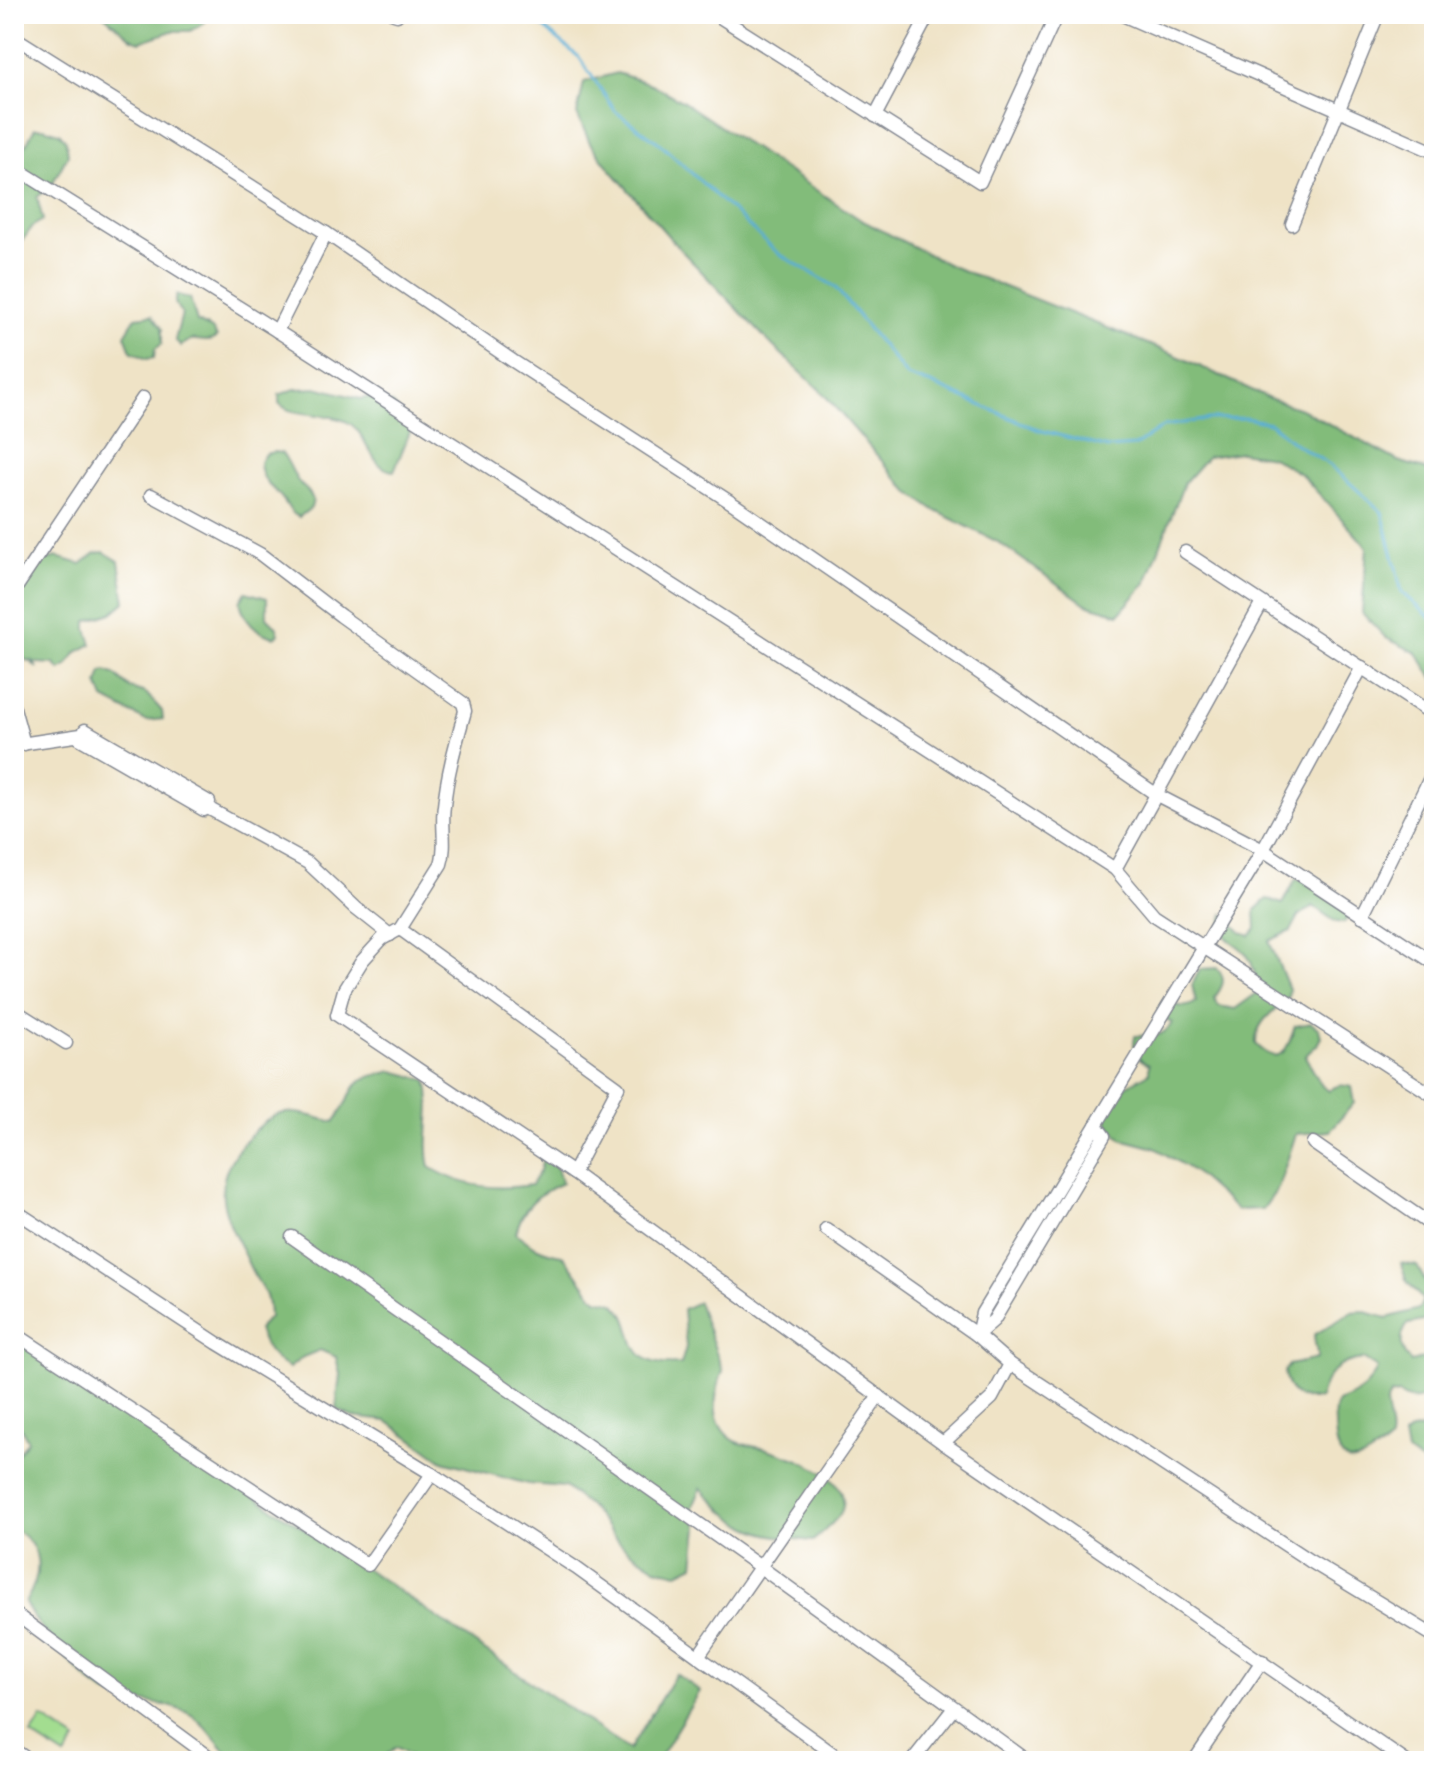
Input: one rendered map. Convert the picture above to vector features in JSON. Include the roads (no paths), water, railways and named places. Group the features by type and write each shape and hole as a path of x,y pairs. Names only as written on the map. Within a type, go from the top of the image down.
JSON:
{"street":[{"path":"715,14 980,182 1057,14"},
{"path":"875,116 929,14"},
{"path":"1120,14 1434,152"},
{"path":"1292,224 1378,14"},
{"path":"14,37 326,233 513,361 735,505 1157,795 1263,850 1434,963"},
{"path":"14,167 277,331 1115,869 1154,915 1434,1096"},
{"path":"277,331 326,233"},
{"path":"14,591 143,398"},
{"path":"151,495 260,554 463,703 465,711 443,807 444,854 441,864 395,932 371,949 362,961 344,990 337,1015 573,1173 943,1443 1405,1761"},
{"path":"1185,552 1434,715"},
{"path":"1115,869 1262,603"},
{"path":"977,1335 982,1313 1263,850 1362,667"},
{"path":"14,708 19,745 82,734 308,863 356,908 618,1087 573,1173"},
{"path":"1362,916 1434,770"},
{"path":"14,1010 66,1043"},
{"path":"977,1335 994,1320 1104,1136 1096,1125"},
{"path":"1313,1143 1434,1227"},
{"path":"14,1210 217,1343 432,1474 576,1568 843,1761"},
{"path":"826,1229 977,1335 1010,1364 1310,1561 1434,1636"},
{"path":"292,1237 759,1566 1028,1761"},
{"path":"14,1333 368,1565 432,1474"},
{"path":"943,1443 992,1398 1010,1364"},
{"path":"699,1655 879,1396"},
{"path":"14,1613 215,1761"},
{"path":"1194,1761 1262,1661"},
{"path":"912,1761 954,1708"},
{"path":"14,1750 30,1761"}],"waterway":[{"path":"527,14 579,57 616,112 658,142 779,254 834,286 907,376 1039,430 1108,448 1135,446 1164,426 1209,419 1246,418 1270,423 1294,443 1330,465 1382,512 1402,592 1434,621"}]}
